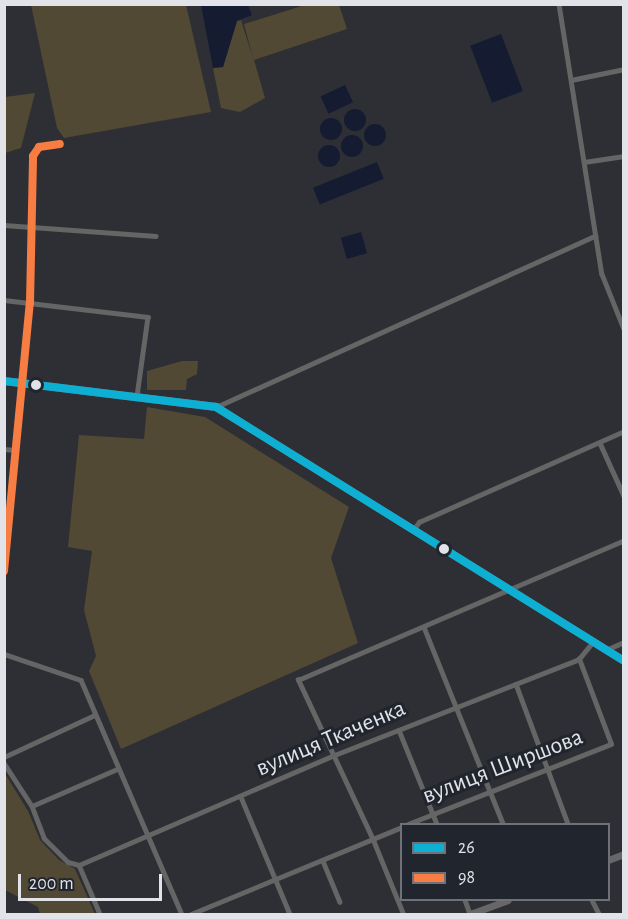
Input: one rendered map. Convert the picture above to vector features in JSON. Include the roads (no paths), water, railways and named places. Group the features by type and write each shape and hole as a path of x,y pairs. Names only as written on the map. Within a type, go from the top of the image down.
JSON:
{"main road":[{"path":"4,381 216,407 508,592 624,661"}],"street":[{"path":"559,4 602,274 624,329"},
{"path":"571,80 624,69"},
{"path":"4,571 12,516 20,382 30,303 33,156 39,147 60,144"},
{"path":"584,162 624,156"},
{"path":"4,225 156,236"},
{"path":"216,407 595,236"},
{"path":"4,300 148,317 137,396"},
{"path":"412,532 419,522 624,431"},
{"path":"600,443 624,496"},
{"path":"4,449 15,450"},
{"path":"4,515 12,516"},
{"path":"403,915 373,840 298,680 508,592 624,540"},
{"path":"424,627 501,823"},
{"name":"вулиця Ткаченка","path":"79,865 332,756 579,659 593,642"},
{"path":"606,650 624,642"},
{"path":"4,654 81,680 146,837 182,915"},
{"name":"вулиця Ширшова","path":"413,823 611,744 579,659"},
{"path":"516,684 567,823"},
{"path":"4,757 95,715"},
{"path":"399,730 436,823"},
{"path":"4,763 32,806 44,838 68,862 79,865 99,915"},
{"path":"32,806 117,769"},
{"path":"241,797 290,915"},
{"name":"вулиця Ширшова","path":"191,915 400,828"},
{"path":"610,860 624,854"},
{"path":"323,861 340,902"},
{"path":"470,914 505,901"},
{"path":"592,901 599,915"}],"water":[{"path":"201,5 248,5 252,15 237,21 223,67 213,68"},
{"path":"501,34 523,91 492,103 470,46"},
{"path":"345,85 353,102 329,114 321,96"},
{"path":"351,109 359,109 366,116 366,124 359,131 351,131 344,124 344,116"},
{"path":"327,118 335,118 342,125 342,133 335,140 327,140 320,133 320,125"},
{"path":"371,124 379,124 386,131 386,139 379,146 371,146 364,139 364,131"},
{"path":"348,135 356,135 363,142 363,150 356,157 348,157 341,150 341,142"},
{"path":"325,145 333,145 340,152 340,160 333,167 325,167 318,160 318,152"},
{"path":"377,162 384,179 320,205 313,188"},
{"path":"361,232 367,253 347,259 341,238"}]}
